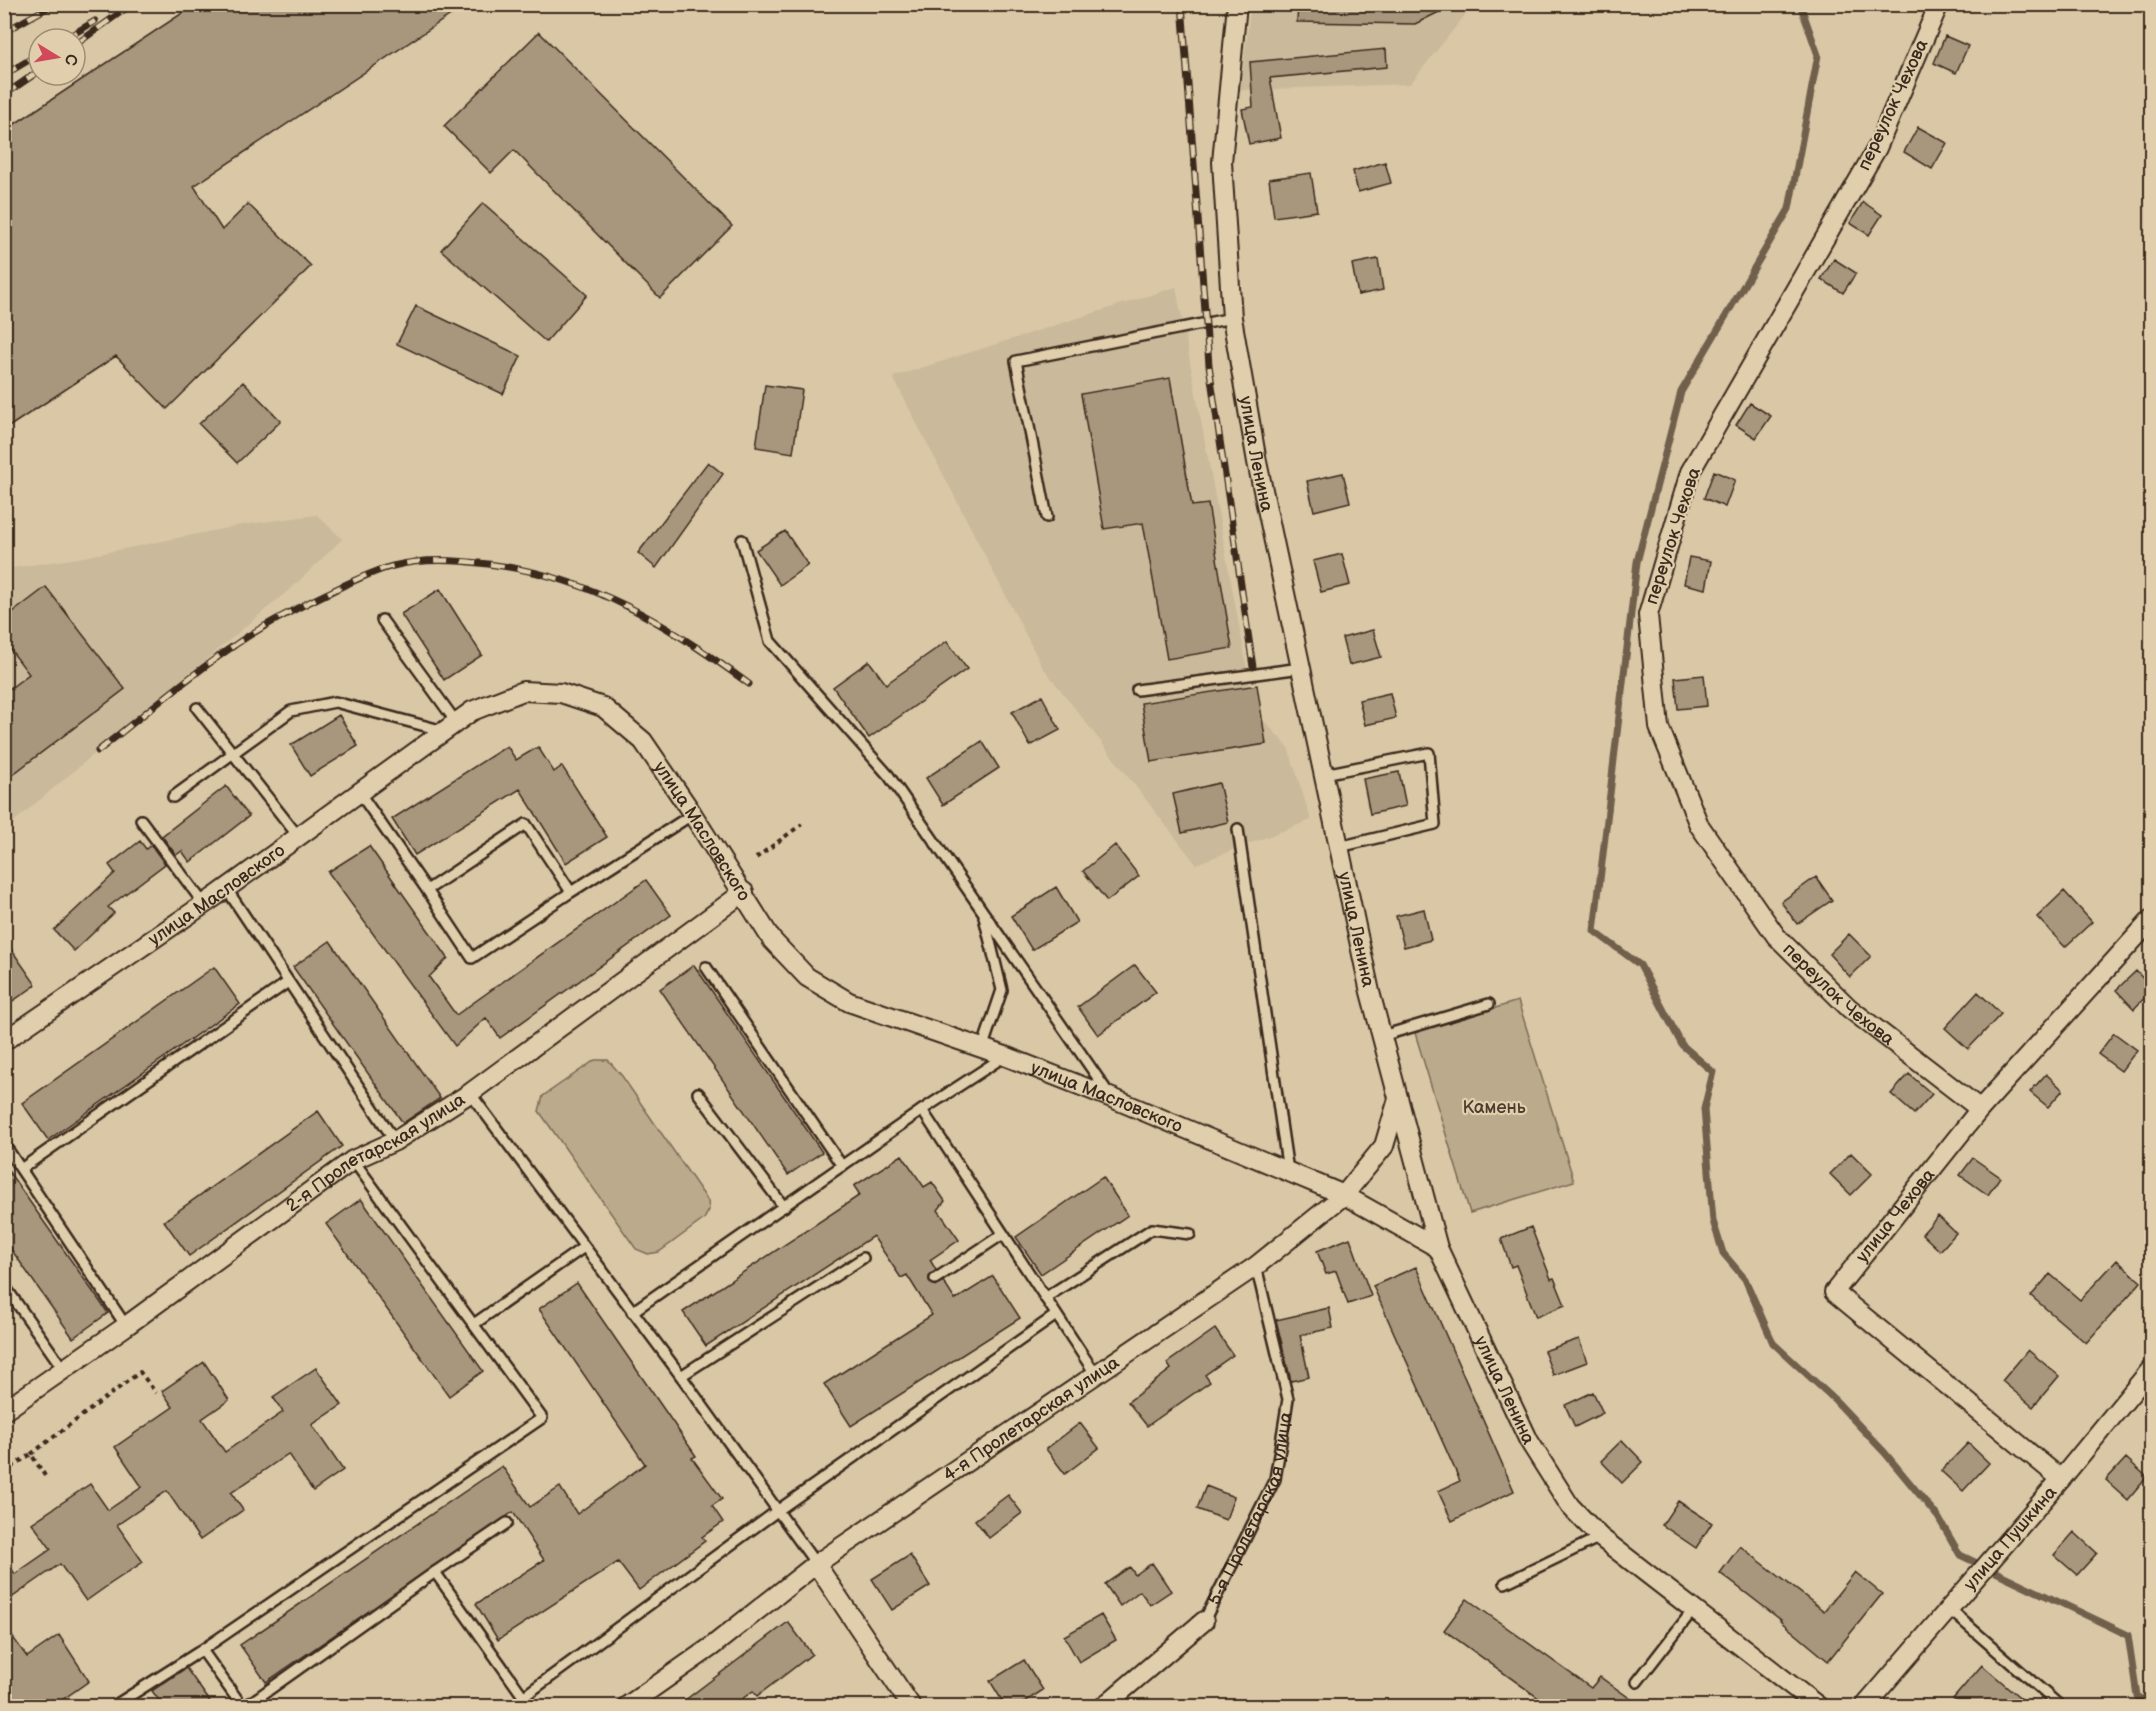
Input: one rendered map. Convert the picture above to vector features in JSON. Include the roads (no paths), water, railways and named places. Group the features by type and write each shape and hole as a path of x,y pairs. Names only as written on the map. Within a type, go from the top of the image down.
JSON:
{"street":[{"name":"улица Ленина","path":"1237,4 1222,162 1232,318 1257,462 1340,847 1382,1036 1438,1248 1529,1442 1570,1506 1600,1537 1818,1707"},
{"name":"переулок Чехова","path":"1938,4 1877,148 1690,472 1648,615 1659,727 1699,825 1776,936 1850,1008 1980,1109"},
{"name":"улица Масловского","path":"4,1041 204,904 472,711 523,691 561,693 603,707 643,741 744,892 772,940 807,977 849,1002 1005,1056 1112,1098 1344,1196 1438,1248"},
{"name":"2-я Пролетарская улица","path":"4,1411 126,1326 353,1160 395,1141 470,1093 744,892"},
{"name":"улица Чехова","path":"2061,1479 1834,1292 1980,1109 2151,919"},
{"name":"4-я Пролетарская улица","path":"627,1707 711,1647 816,1564 1256,1266 1344,1196 1384,1146 1398,1099"},
{"name":"улица Пушкина","path":"1865,1707 2061,1479 2151,1368"},
{"path":"816,1564 911,1707"},
{"name":"5-я Пролетарская улица","path":"1104,1707 1204,1621"}],"lane":[{"path":"1047,517 1016,361 1232,318"},
{"path":"742,540 770,641 889,776 1112,1098"},
{"path":"382,620 450,727"},
{"path":"1137,690 1301,669"},
{"path":"173,797 291,711 335,702 450,727"},
{"path":"197,708 298,836"},
{"path":"1324,774 1429,753 1436,824 1340,847"},
{"path":"359,792 472,958 693,814"},
{"path":"141,820 204,904"},
{"path":"427,890 526,824 571,892"},
{"path":"1239,829 1288,1174"},
{"path":"226,888 395,1141"},
{"path":"982,1049 1002,990 983,912"},
{"path":"706,967 842,1166"},
{"path":"21,1169 288,982"},
{"path":"1382,1036 1490,1004"},
{"path":"632,1312 922,1110 1005,1056"},
{"path":"470,1093 681,1376 816,1564"},
{"path":"698,1093 784,1207"},
{"path":"922,1110 1096,1375"},
{"path":"4,1144 126,1326"},
{"path":"114,1707 202,1650 542,1418 353,1160"},
{"path":"1045,1298 1152,1229 1190,1234"},
{"path":"935,1279 1003,1234"},
{"path":"474,1324 584,1247"},
{"path":"681,1376 863,1258"},
{"name":"5-я Пролетарская улица","path":"1204,1621 1275,1479 1288,1399 1256,1266"},
{"path":"4,1285 64,1370"},
{"path":"523,1697 777,1510 1056,1315"},
{"path":"202,1650 244,1707 507,1523"},
{"path":"1505,1584 1600,1537"},
{"path":"435,1572 530,1707"},
{"path":"1948,1608 2060,1707"},
{"path":"1637,1682 1693,1610"}],"waterway":[{"path":"1800,4 1818,55 1789,209 1681,392 1637,562 1594,931 1640,965 1682,1045 1713,1072 1704,1109 1713,1221 1723,1253 1745,1279 1773,1343 1835,1400 1885,1453 1938,1517 1960,1555 2128,1635 2137,1696 2152,1705"}],"railway":[{"path":"4,32 54,4"},
{"path":"87,36 132,4"},
{"path":"1182,4 1209,365 1253,667"},
{"path":"85,27 95,21"},
{"path":"4,75 27,61"},
{"path":"4,95 27,79"},
{"path":"98,751 217,657 257,631 303,605 359,578 393,566 416,562 452,561 526,570 594,592 626,606 688,641 749,684"}],"park label":[{"name":"Камень","path":"1494,1107"}]}
